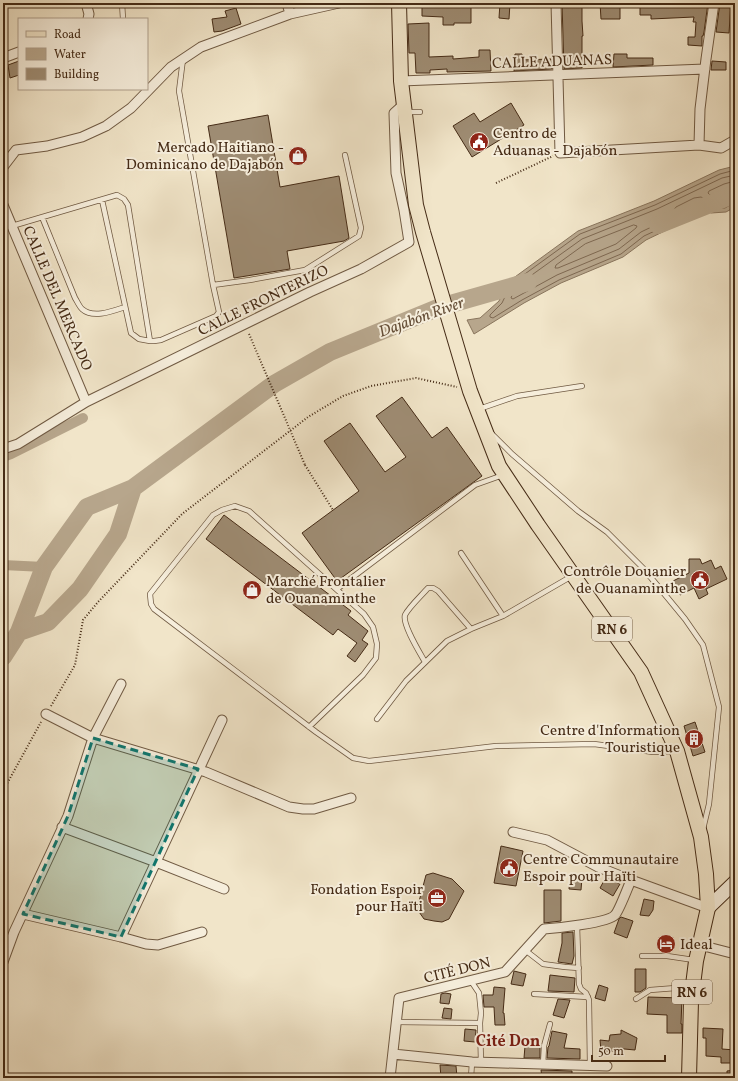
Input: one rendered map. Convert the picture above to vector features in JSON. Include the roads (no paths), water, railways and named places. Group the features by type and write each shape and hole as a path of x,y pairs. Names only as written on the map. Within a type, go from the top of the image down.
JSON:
{"main road":[{"path":"399,3 401,81 404,108"},
{"name":"RN 6","path":"404,108 413,184 419,219 470,391 499,466 538,525 642,672 677,751 701,837 706,874 708,908 696,961 692,991 689,1078"}],"street":[{"path":"86,3 89,14 88,18"},
{"path":"287,3 290,14"},
{"path":"3,167 16,150 47,146 82,137 106,126 132,108 171,67 201,47 290,14 339,3"},
{"path":"556,3 560,153 699,145 721,148 735,140"},
{"path":"699,145 700,109 714,3"},
{"path":"3,58 18,52"},
{"name":"CALLE ADUANAS","path":"401,81 705,69"},
{"name":"CALLE FRONTERIZO","path":"3,449 18,444 86,402 310,292 361,269 409,242 396,173 394,113 404,108"},
{"name":"CALLE DEL MERCADO","path":"3,205 86,402"},
{"path":"3,962 14,932 68,816 93,738 121,684"},
{"path":"46,714 93,738 198,769 289,807 314,809 351,798"},
{"path":"121,937 222,720"},
{"path":"62,827 224,889"},
{"path":"513,832 547,840 598,867 708,908 735,882"},
{"name":"CITÉ DON","path":"390,1078 399,998 505,972 544,929 608,919 616,915 631,880"},
{"path":"23,914 146,944 158,945 202,932"},
{"path":"700,945 735,954"},
{"path":"393,1054 477,1062 607,1066"}],"lane":[{"path":"122,3 123,18"},
{"path":"102,200 130,333 139,339 150,341 161,340 216,316 219,312 179,91 184,59"},
{"path":"404,108 420,112"},
{"path":"213,285 305,270 359,236 360,228 346,155"},
{"path":"12,226 117,195 124,199 128,205 150,341"},
{"path":"42,217 75,298 82,309 98,314 125,307"},
{"path":"478,409 517,396 582,386"},
{"path":"484,425 512,454 578,511 607,532 643,568 685,619 703,645 719,707 709,804 701,837"},
{"path":"337,589 475,485 504,474"},
{"path":"309,727 363,676 376,658 377,644 373,627 364,614 249,511 235,506 222,510 213,515 150,594 151,604 154,609 309,727 353,758 369,761 496,746 594,744 653,752 677,751"},
{"path":"462,554 503,616"},
{"path":"377,719 406,681 447,642 471,629 503,616 573,575"},
{"path":"425,662 405,624 405,616 413,604 428,588 433,588 438,591 471,629"},
{"path":"577,925 581,989 586,993 589,1000 590,1066"},
{"path":"526,950 543,964 579,968"},
{"path":"642,956 666,956 696,961"},
{"path":"471,981 479,993 481,1013 477,1062 471,1078"},
{"path":"636,999 650,990 676,988 692,991"},
{"path":"534,994 588,997"},
{"path":"396,1022 454,1024 480,1023"},
{"path":"543,1065 544,1046 550,1024"}],"water":[{"path":"735,166 735,207 726,212 711,213 698,206 682,214 675,226 646,240 623,257 561,283 524,303 474,334 467,320 480,318 499,301 508,282 578,231 654,201 719,170"}],"waterway":[{"name":"Dajabón River","path":"658,225 735,194"},
{"name":"Dajabón River","path":"3,657 19,632 44,567 87,507 133,488 274,384 330,352 440,307 528,282"},
{"path":"3,457 83,418"},
{"name":"Dajabón River","path":"19,632 48,622 80,589 118,534 133,488"},
{"path":"3,565 44,567"}],"place":[{"name":"Centro de Aduanas - Dajabón","path":"479,142"},
{"name":"Mercado Haitiano - Dominicano de Dajabón","path":"298,156"},
{"name":"Contrôle Douanier de Ouanaminthe","path":"700,580"},
{"name":"Marché Frontalier de Ouanaminthe","path":"252,590"},
{"name":"Centre d'Information Touristique","path":"694,739"},
{"name":"Centre Communautaire Espoir pour Haïti","path":"509,868"},
{"name":"Fondation Espoir pour Haïti","path":"437,898"},
{"name":"Ideal","path":"666,944"}],"district":[{"name":"Cité Don","path":"508,1040"}]}
